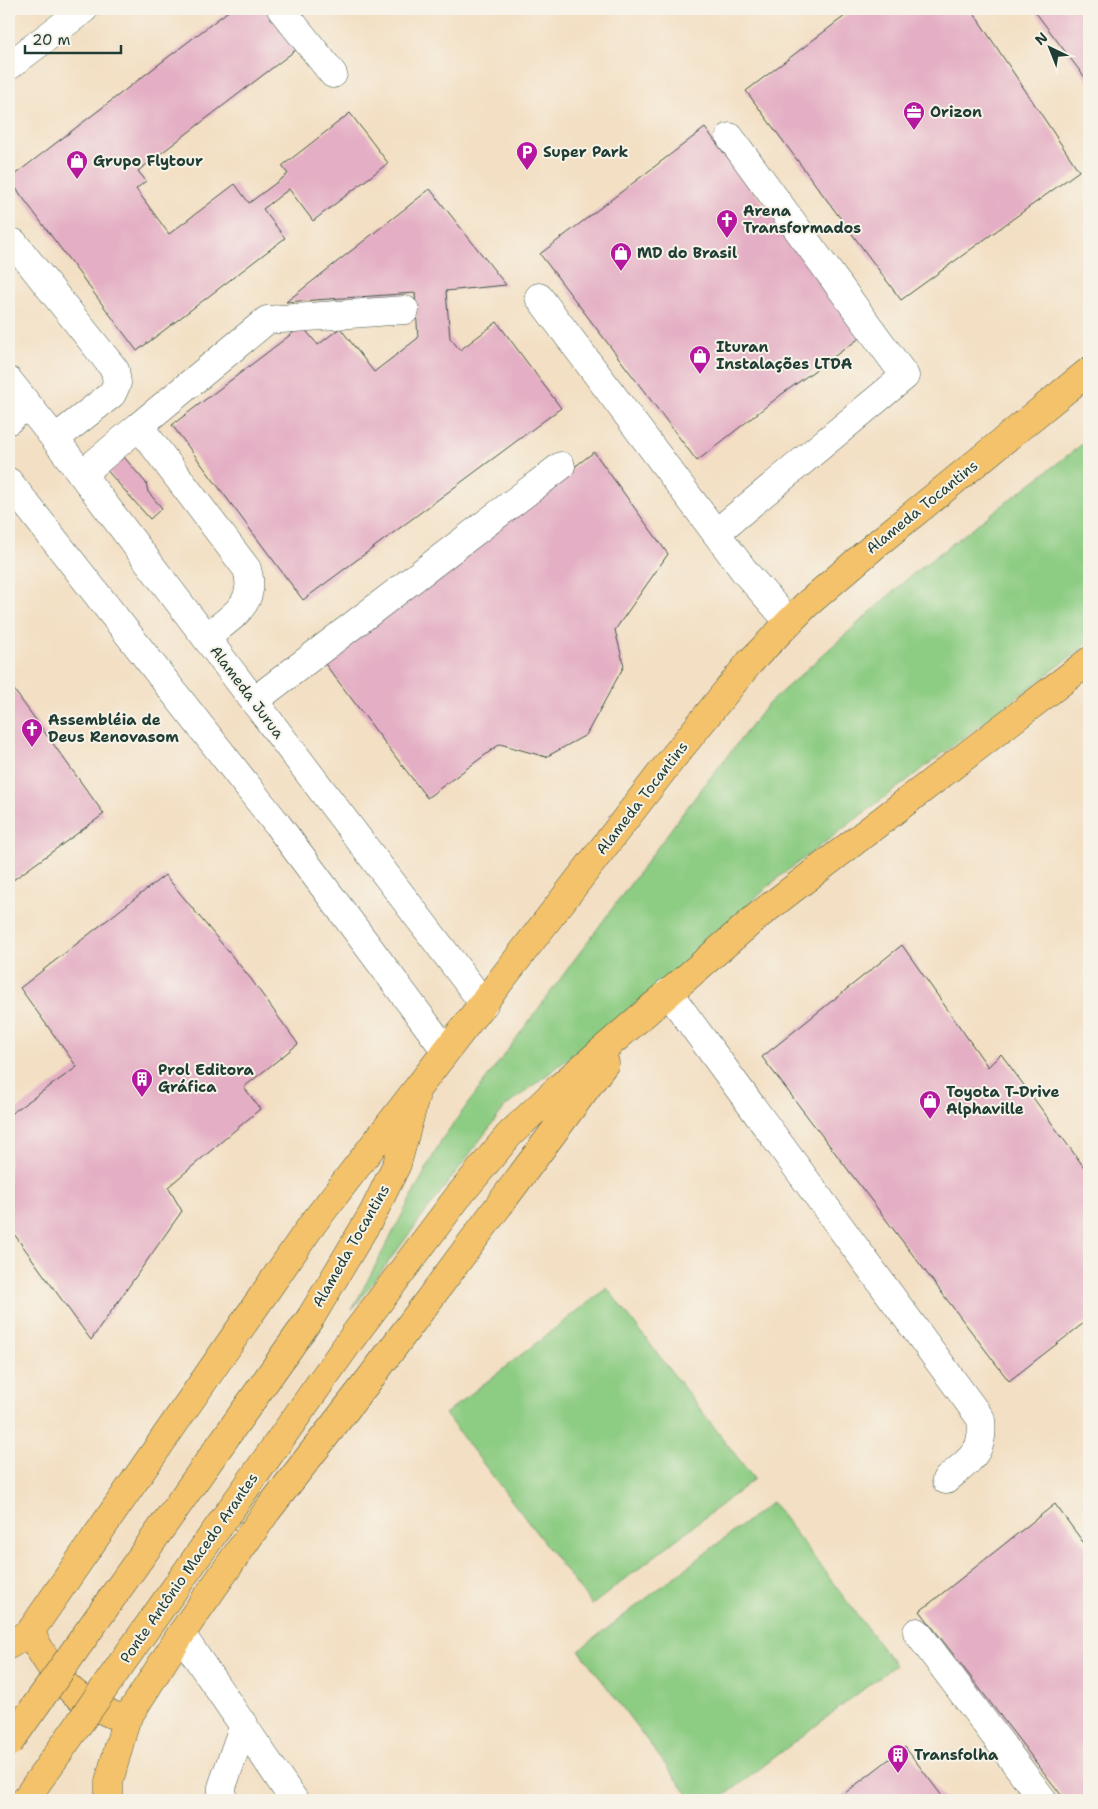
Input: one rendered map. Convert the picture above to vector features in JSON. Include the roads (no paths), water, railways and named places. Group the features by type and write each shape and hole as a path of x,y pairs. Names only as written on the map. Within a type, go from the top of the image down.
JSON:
{"main road":[{"name":"Alameda Tocantins","path":"9,1743 310,1317 373,1214 397,1164 419,1087 671,760 750,662 789,622 879,542 1089,371"},
{"path":"109,1800 109,1782 126,1720 181,1634 267,1511 378,1368 638,1018 759,915 1089,661"},
{"name":"Ponte Antônio Macedo Arantes","path":"25,1800 354,1335 457,1198 509,1135 562,1084 638,1018"},
{"path":"126,1720 96,1709 71,1691 48,1665 19,1638 311,1226 419,1087"}],"street":[{"path":"9,66 84,9"},
{"path":"281,9 333,74"},
{"path":"716,533 905,376 730,137"},
{"path":"14,243 115,370 117,383 112,394 55,439"},
{"path":"539,297 745,572 789,622"},
{"path":"82,474 267,320 404,310"},
{"name":"Alameda Jurua","path":"9,381 18,412 55,439 484,1004"},
{"path":"139,426 247,569 250,581 249,597 238,611 206,638"},
{"path":"254,701 561,466"},
{"path":"9,482 277,824 446,1051"},
{"path":"668,992 981,1418 983,1435 978,1452 946,1480"},
{"path":"917,1632 1043,1800"},
{"path":"181,1634 294,1800"},
{"path":"222,1800 222,1787 244,1724"}],"place":[{"name":"Orizon","path":"914,131"},
{"name":"Super Park","path":"527,171"},
{"name":"Grupo Flytour","path":"77,180"},
{"name":"Arena Transformados","path":"727,239"},
{"name":"MD do Brasil","path":"621,272"},
{"name":"Ituran Instalações LTDA","path":"700,375"},
{"name":"Assembléia de Deus Renovasom","path":"32,748"},
{"name":"Prol Editora Gráfica","path":"142,1098"},
{"name":"Toyota T-Drive Alphaville","path":"930,1120"},
{"name":"Transfolha","path":"898,1774"}]}
